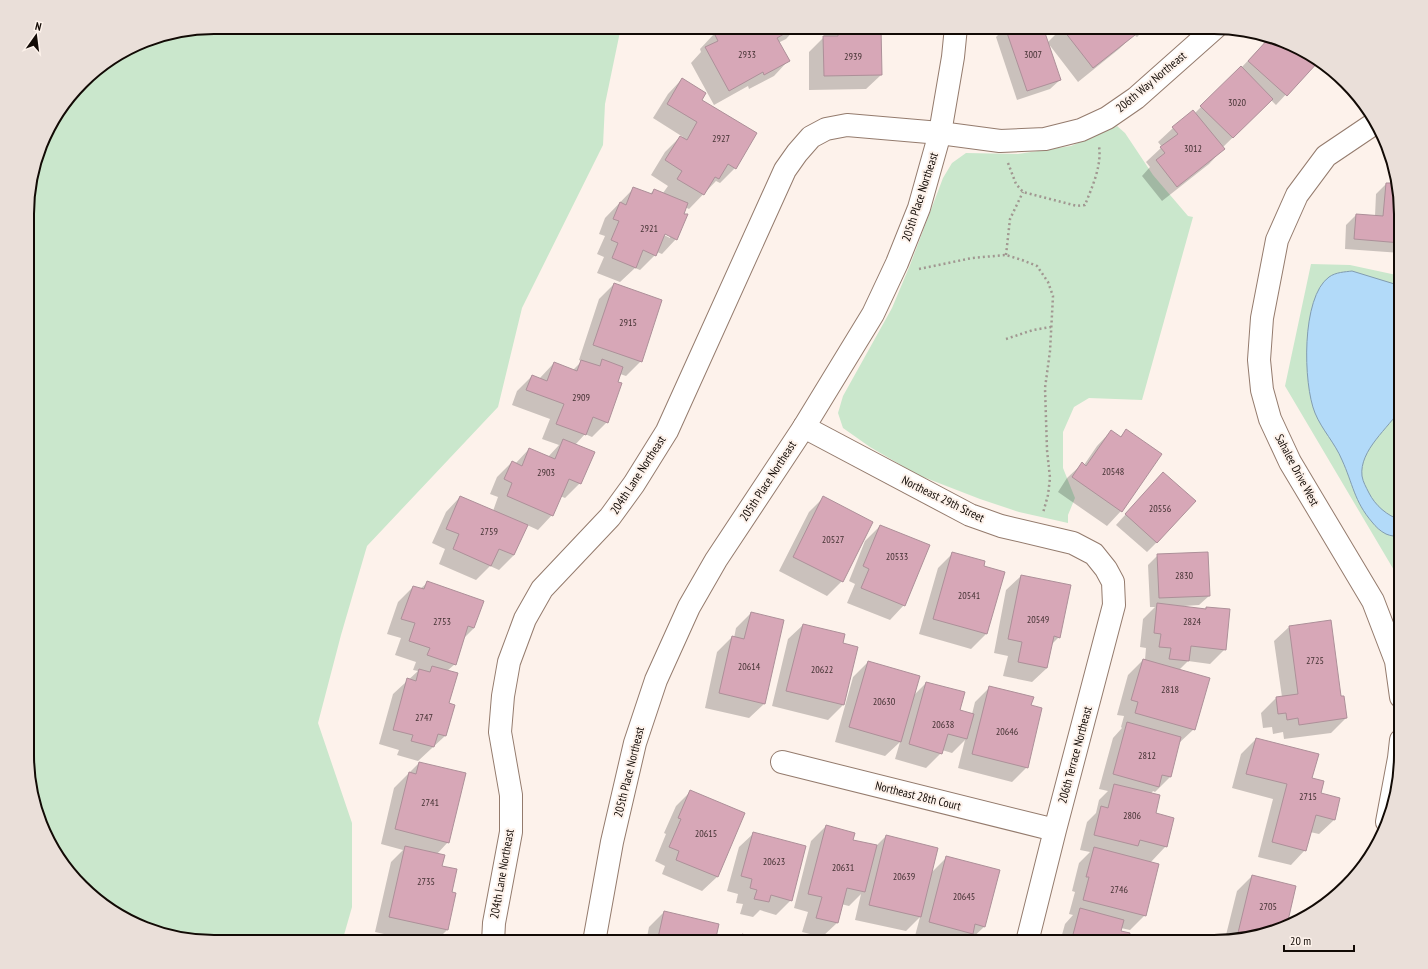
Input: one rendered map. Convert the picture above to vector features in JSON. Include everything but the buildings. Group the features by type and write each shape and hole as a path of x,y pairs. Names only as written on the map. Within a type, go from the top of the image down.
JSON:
{"street":[{"name":"205th Place Northeast","path":"595,935 612,842 635,743 656,680 689,607 716,560 804,426 873,314 897,263 918,208 940,133 953,57 955,34"},
{"name":"206th Way Northeast","path":"940,133 1000,141 1045,139 1081,130 1108,118 1136,98 1208,34"},
{"name":"204th Lane Northeast","path":"493,935 494,923 511,832 511,795 500,732 503,696 509,662 525,619 542,589 610,517 634,484 667,431 785,170 797,152 811,136 826,129 847,125 940,133"},
{"name":"Sahalee Drive West","path":"1371,126 1326,156 1297,195 1277,240 1262,318 1259,360 1262,390 1270,418 1290,462 1373,601 1394,651"},
{"name":"Northeast 29th Street","path":"804,426 970,515 1001,526 1073,543 1094,554 1106,569"},
{"name":"206th Terrace Northeast","path":"1029,935 1114,605 1113,582 1106,569"},
{"name":"Northeast 28th Court","path":"782,762 1055,830"}],"path":[{"path":"1008,160 1010,170 1016,184 1023,192 1077,206 1085,205 1098,168 1100,151 1098,141"},
{"path":"1006,255 1010,218 1023,192"},
{"path":"912,271 972,258 1006,255 1037,266 1048,282 1054,296 1045,388 1046,450 1050,478 1048,495 1043,513"},
{"path":"1006,339 1033,330 1051,327"}],"green space":[{"path":"202,34 620,34 605,104 603,145 522,308 498,407 367,546 341,635 318,723 352,823 352,907 344,935 202,935 168,929 145,921 124,911 95,890 79,874 64,855 48,824 37,790 34,767 34,202 40,168 48,145 64,114 79,95 95,79 114,64 134,53 179,37"},
{"path":"1117,126 1125,133 1153,175 1188,216 1193,217 1142,400 1089,398 1074,407 1063,432 1063,468 1075,498 1068,515 1068,523 1019,512 980,499 918,475 870,447 843,428 838,413 843,396 892,308 943,178 952,163 966,153 1018,154 1071,146"},
{"path":"1311,264 1350,265 1394,274 1394,570 1285,386"}],"water":[{"path":"1352,271 1394,284 1394,418 1376,440 1365,457 1362,466 1362,476 1369,493 1378,506 1394,517 1394,536 1382,532 1375,526 1361,507 1339,454 1318,419 1311,400 1307,362 1309,321 1313,303 1320,287 1329,277 1338,273"}]}
